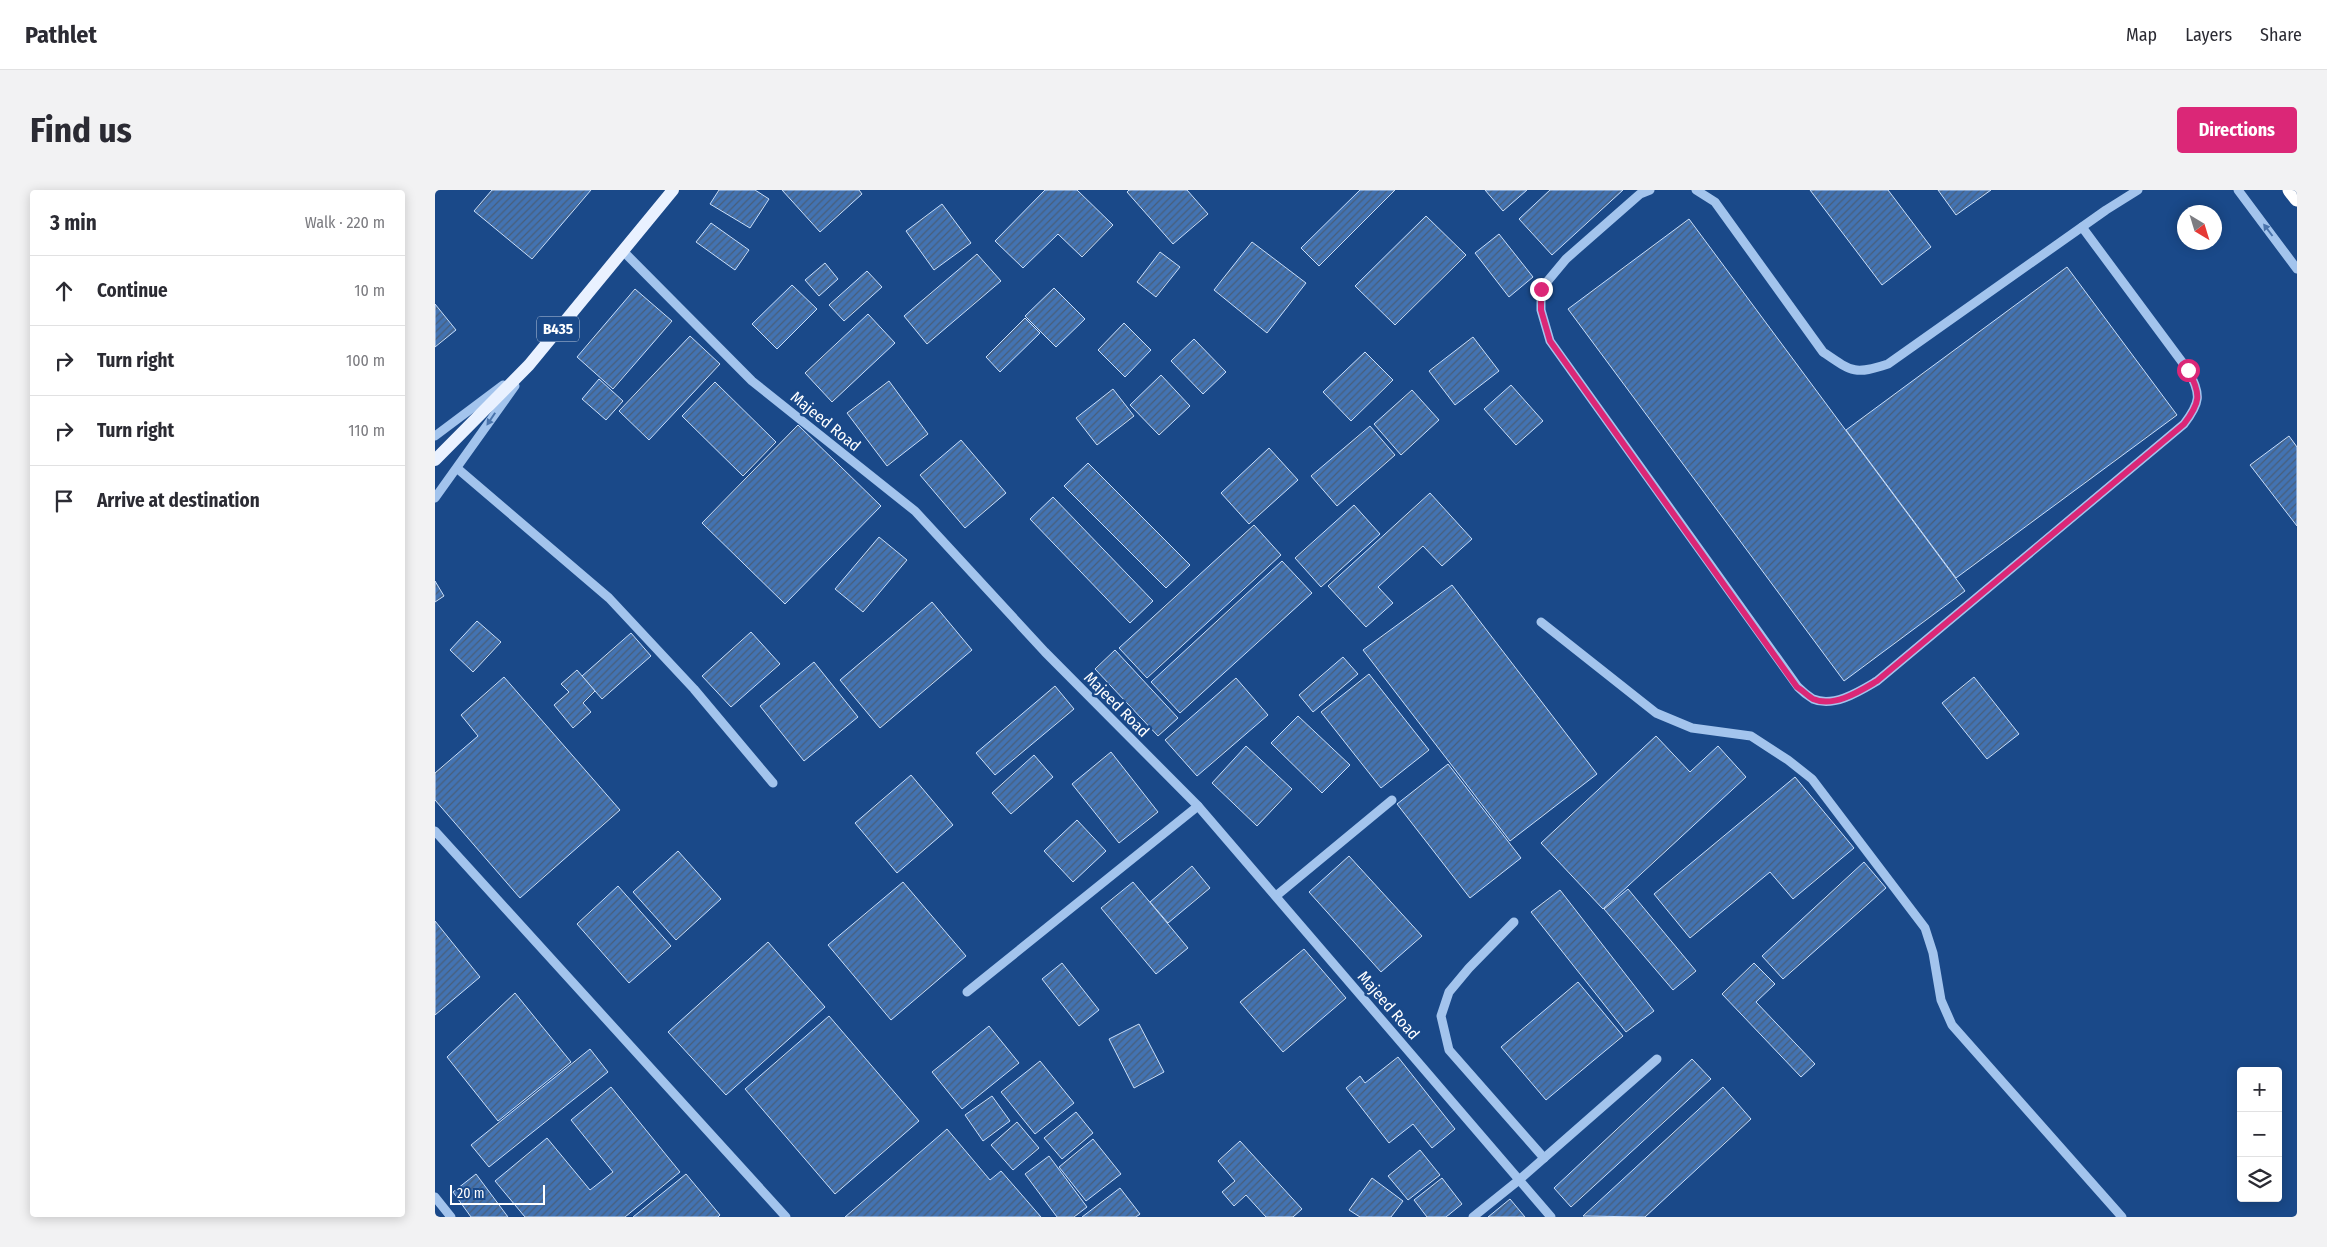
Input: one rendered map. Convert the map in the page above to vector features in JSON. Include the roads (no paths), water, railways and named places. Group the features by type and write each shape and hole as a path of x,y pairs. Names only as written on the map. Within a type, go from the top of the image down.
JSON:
{"highway":[{"path":"2290,190 2297,199"}],"main road":[{"name":"B435","path":"435,460 529,365 673,190"}],"street":[{"path":"1650,190 1640,194 1566,259 1541,289 1541,310 1550,341 1797,687 1814,699 1829,701 1851,696 1877,681 2184,424 2197,407 2197,387 2188,370 2082,227"},
{"path":"1696,190 1715,202 1823,352 1843,366 1863,372 1888,364 2082,227 2138,190"},
{"path":"2238,190 2297,269"},
{"name":"Majeed Road","path":"623,251 752,381 915,511 1045,652 1198,806 1551,1217"},
{"path":"435,436 529,365"},
{"path":"435,498 458,469 529,365"},
{"path":"458,469 609,598 694,689 773,783"},
{"path":"1541,622 1656,713 1692,728 1751,736 1788,760 1812,779 1925,928 1933,953 1941,1000 1952,1025 2122,1217"},
{"path":"1276,896 1392,800"},
{"path":"967,992 1198,806"},
{"path":"435,831 786,1217"},
{"path":"1514,922 1469,968 1449,992 1441,1016 1449,1050 1544,1158"},
{"path":"1473,1217 1519,1180 1657,1059"},
{"path":"435,1197 451,1217"}]}
